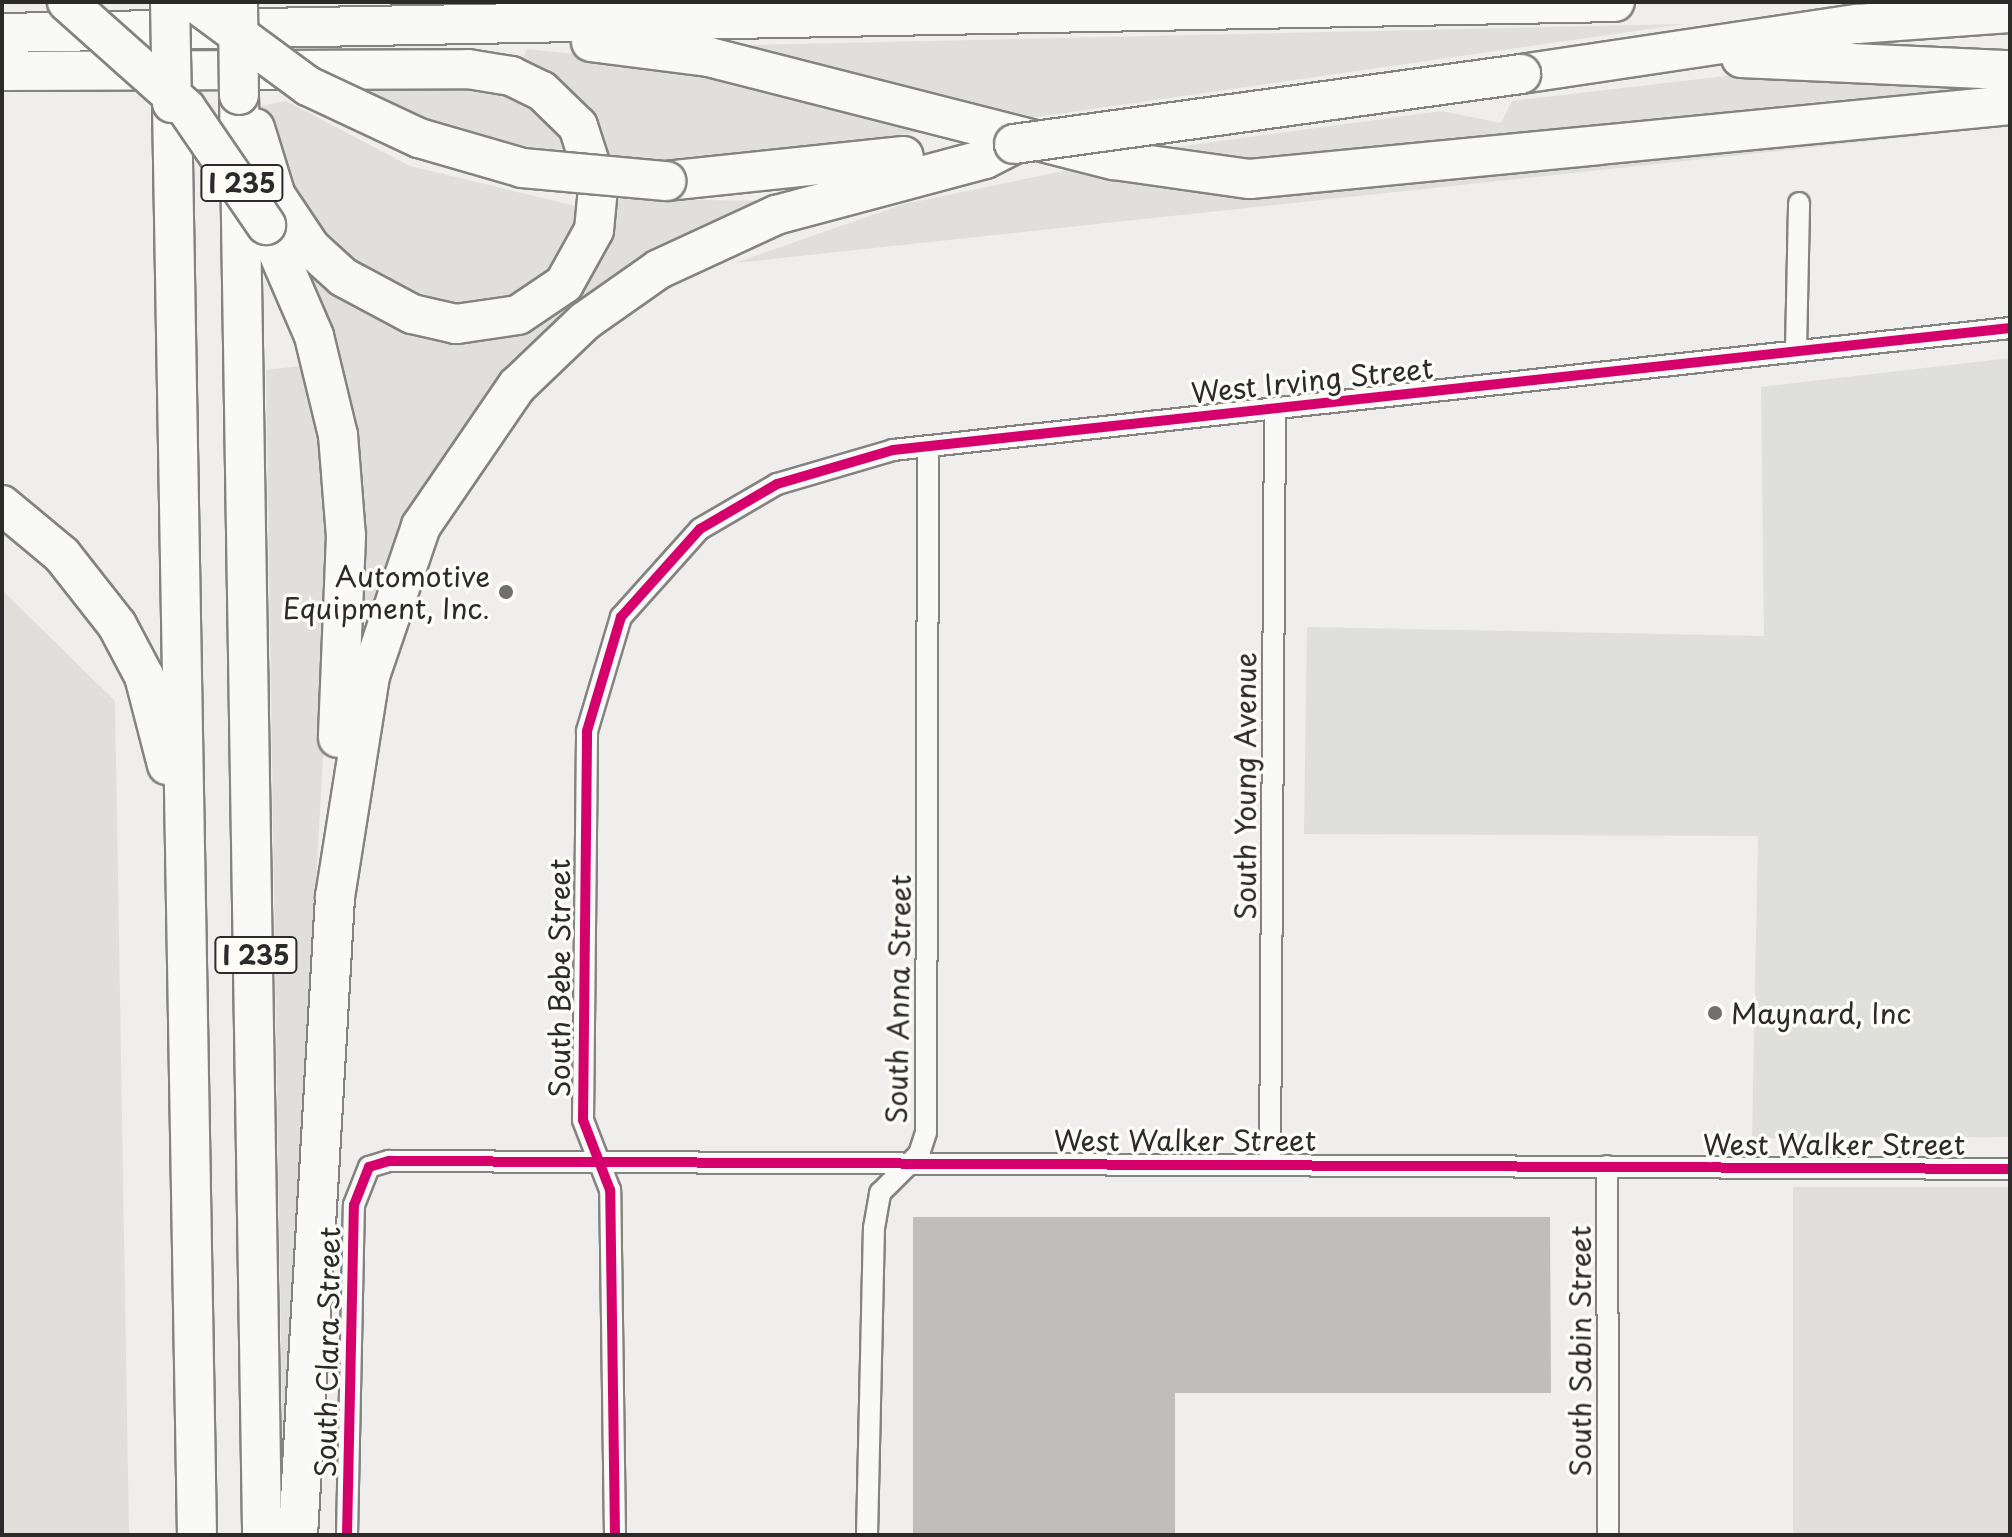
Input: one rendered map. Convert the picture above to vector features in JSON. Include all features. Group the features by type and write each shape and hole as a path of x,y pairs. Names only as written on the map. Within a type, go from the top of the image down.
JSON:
{"highway":[{"path":"67,2 155,76 217,148 266,225 321,359 340,446 346,536 335,897"},
{"name":"I 235","path":"170,2 197,1535"},
{"path":"194,2 339,103 419,138 522,168 626,181 720,179 1014,144 1571,69 1740,58 2010,70"},
{"name":"I 235","path":"238,2 242,85 262,1535"},
{"path":"2,33 1615,2"},
{"path":"1571,69 1857,24 2010,13"},
{"path":"507,24 790,73 1114,160 1219,177 1339,175 2010,105"},
{"path":"2,71 468,69 511,76 561,105 588,146 598,188 590,244 564,284 518,315 456,324 386,303 326,262 286,213 259,147 242,85"},
{"path":"298,1535 335,897 365,701 394,590 439,493 517,386 609,303 706,244 776,215 985,159 1014,144"},
{"path":"2,505 82,576 132,650 155,708 186,843"}],"street":[{"path":"1796,350 1799,203"},
{"name":"West Irving Street","path":"653,575 700,529 777,484 825,466 928,446 2010,328"},
{"name":"South Young Avenue","path":"1270,1164 1275,408"},
{"name":"South Anna Street","path":"867,1535 874,1228 880,1193 909,1164 926,1133 928,446"},
{"name":"South Bebe Street","path":"615,1535 612,1240 602,1163 583,1120 587,731 621,617 653,575"},
{"name":"West Walker Street","path":"365,1173 389,1161 2010,1169"},
{"name":"South Sabin Street","path":"1607,1166 1608,1535"},
{"name":"South Clara Street","path":"347,1535 354,1205 365,1173"}],"shaded area":[{"path":"1684,24 1023,119 750,52 749,45"},
{"path":"527,49 659,63 942,129 718,160 607,162 521,63"},
{"path":"1743,74 2010,84 2010,94 1279,168 1161,149 1442,111 1501,123 1512,101"},
{"path":"348,85 470,85 523,97 577,158 439,125"},
{"path":"286,101 410,166 580,207 569,244 549,273 506,303 473,309 407,294 356,266 305,215 268,143 259,106"},
{"path":"2010,116 2010,126 735,263 904,204 1088,166 1176,186"},
{"path":"617,199 784,201 516,363 408,508 357,642 300,257 464,336 609,238"},
{"path":"2010,358 2010,1137 1752,1138 1758,836 1304,834 1307,627 1764,636 1761,387"},
{"path":"307,365 331,480 332,597 283,1471 266,370"},
{"path":"2,590 115,701 129,1535 2,1535"},
{"path":"1793,1187 2010,1187 2010,1535 1793,1535"},
{"path":"913,1217 1550,1217 1551,1393 1175,1393 1175,1535 913,1535"}],"cycle path":[{"path":"615,1535 610,1190 583,1120 587,731 621,617 700,529 777,484 893,450 2010,328"},
{"path":"347,1535 354,1205 369,1167 389,1161 2010,1169"}],"place":[{"name":"Automotive Equipment, Inc.","path":"506,592"},
{"name":"Maynard, Inc","path":"1715,1013"}]}
